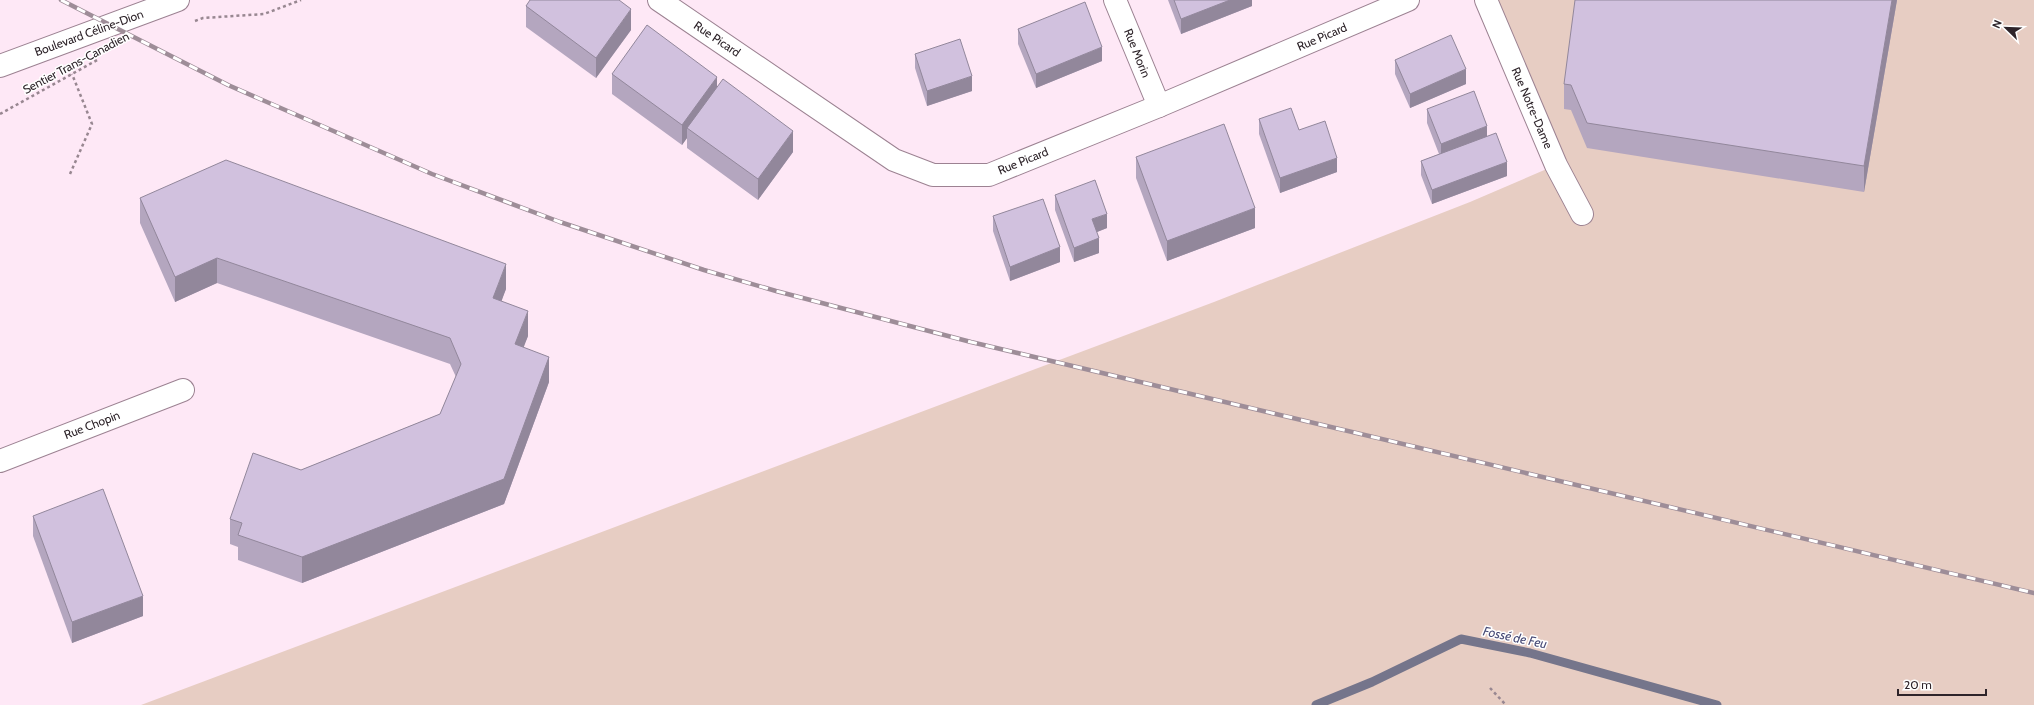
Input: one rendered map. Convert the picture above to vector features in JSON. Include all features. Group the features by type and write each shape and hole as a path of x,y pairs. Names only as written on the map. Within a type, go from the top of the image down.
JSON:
{"street":[{"name":"Boulevard Céline-Dion","path":"0,66 178,0"},
{"name":"Rue Picard","path":"659,0 894,160 933,175 989,175 1159,106 1408,0"},
{"name":"Rue Morin","path":"1115,0 1159,106"},
{"name":"Rue Notre-Dame","path":"1486,0 1556,165 1582,214"},
{"name":"Rue Chopin","path":"0,461 184,390"}],"path":[{"path":"188,24 203,18 264,14 301,0"},
{"name":"Sentier Trans-Canadien","path":"0,114 100,59"},
{"path":"70,174 92,124 72,74"},
{"path":"1490,688 1506,705"}],"shaded area":[{"path":"1486,0 2034,0 2034,705 141,705 1214,302 1470,202 1556,165"}],"building":[{"path":"530,0 619,0 631,9 596,58 526,6"},
{"path":"1174,0 1230,0 1181,19"},
{"path":"1575,0 1892,0 1864,166 1587,123 1571,85 1564,84"},
{"path":"1085,2 1102,47 1036,74 1018,29"},
{"path":"647,25 717,77 682,125 612,74"},
{"path":"1451,35 1466,69 1410,94 1395,60"},
{"path":"960,39 972,76 927,91 915,54"},
{"path":"723,79 793,131 758,179 687,128"},
{"path":"1474,91 1487,126 1441,144 1427,109"},
{"path":"1291,108 1299,130 1325,121 1337,158 1280,178 1259,119"},
{"path":"1224,124 1255,208 1167,241 1136,157"},
{"path":"1496,133 1507,162 1432,190 1421,161"},
{"path":"226,160 506,264 493,298 528,311 515,344 549,357 504,479 302,557 238,535 242,523 230,519 253,453 301,470 440,414 461,364 450,338 217,258 175,277 140,198"},
{"path":"1095,180 1107,214 1092,219 1099,238 1074,248 1055,195"},
{"path":"1043,199 1060,247 1010,267 993,216"},
{"path":"103,489 143,596 72,622 33,516"}],"waterway":[{"name":"Fossé de Feu","path":"1316,705 1372,682 1461,639 1530,653 1717,705"}],"railway":[{"path":"61,0 228,85 432,174 560,222 704,270 776,291 971,342 2034,593"}]}
